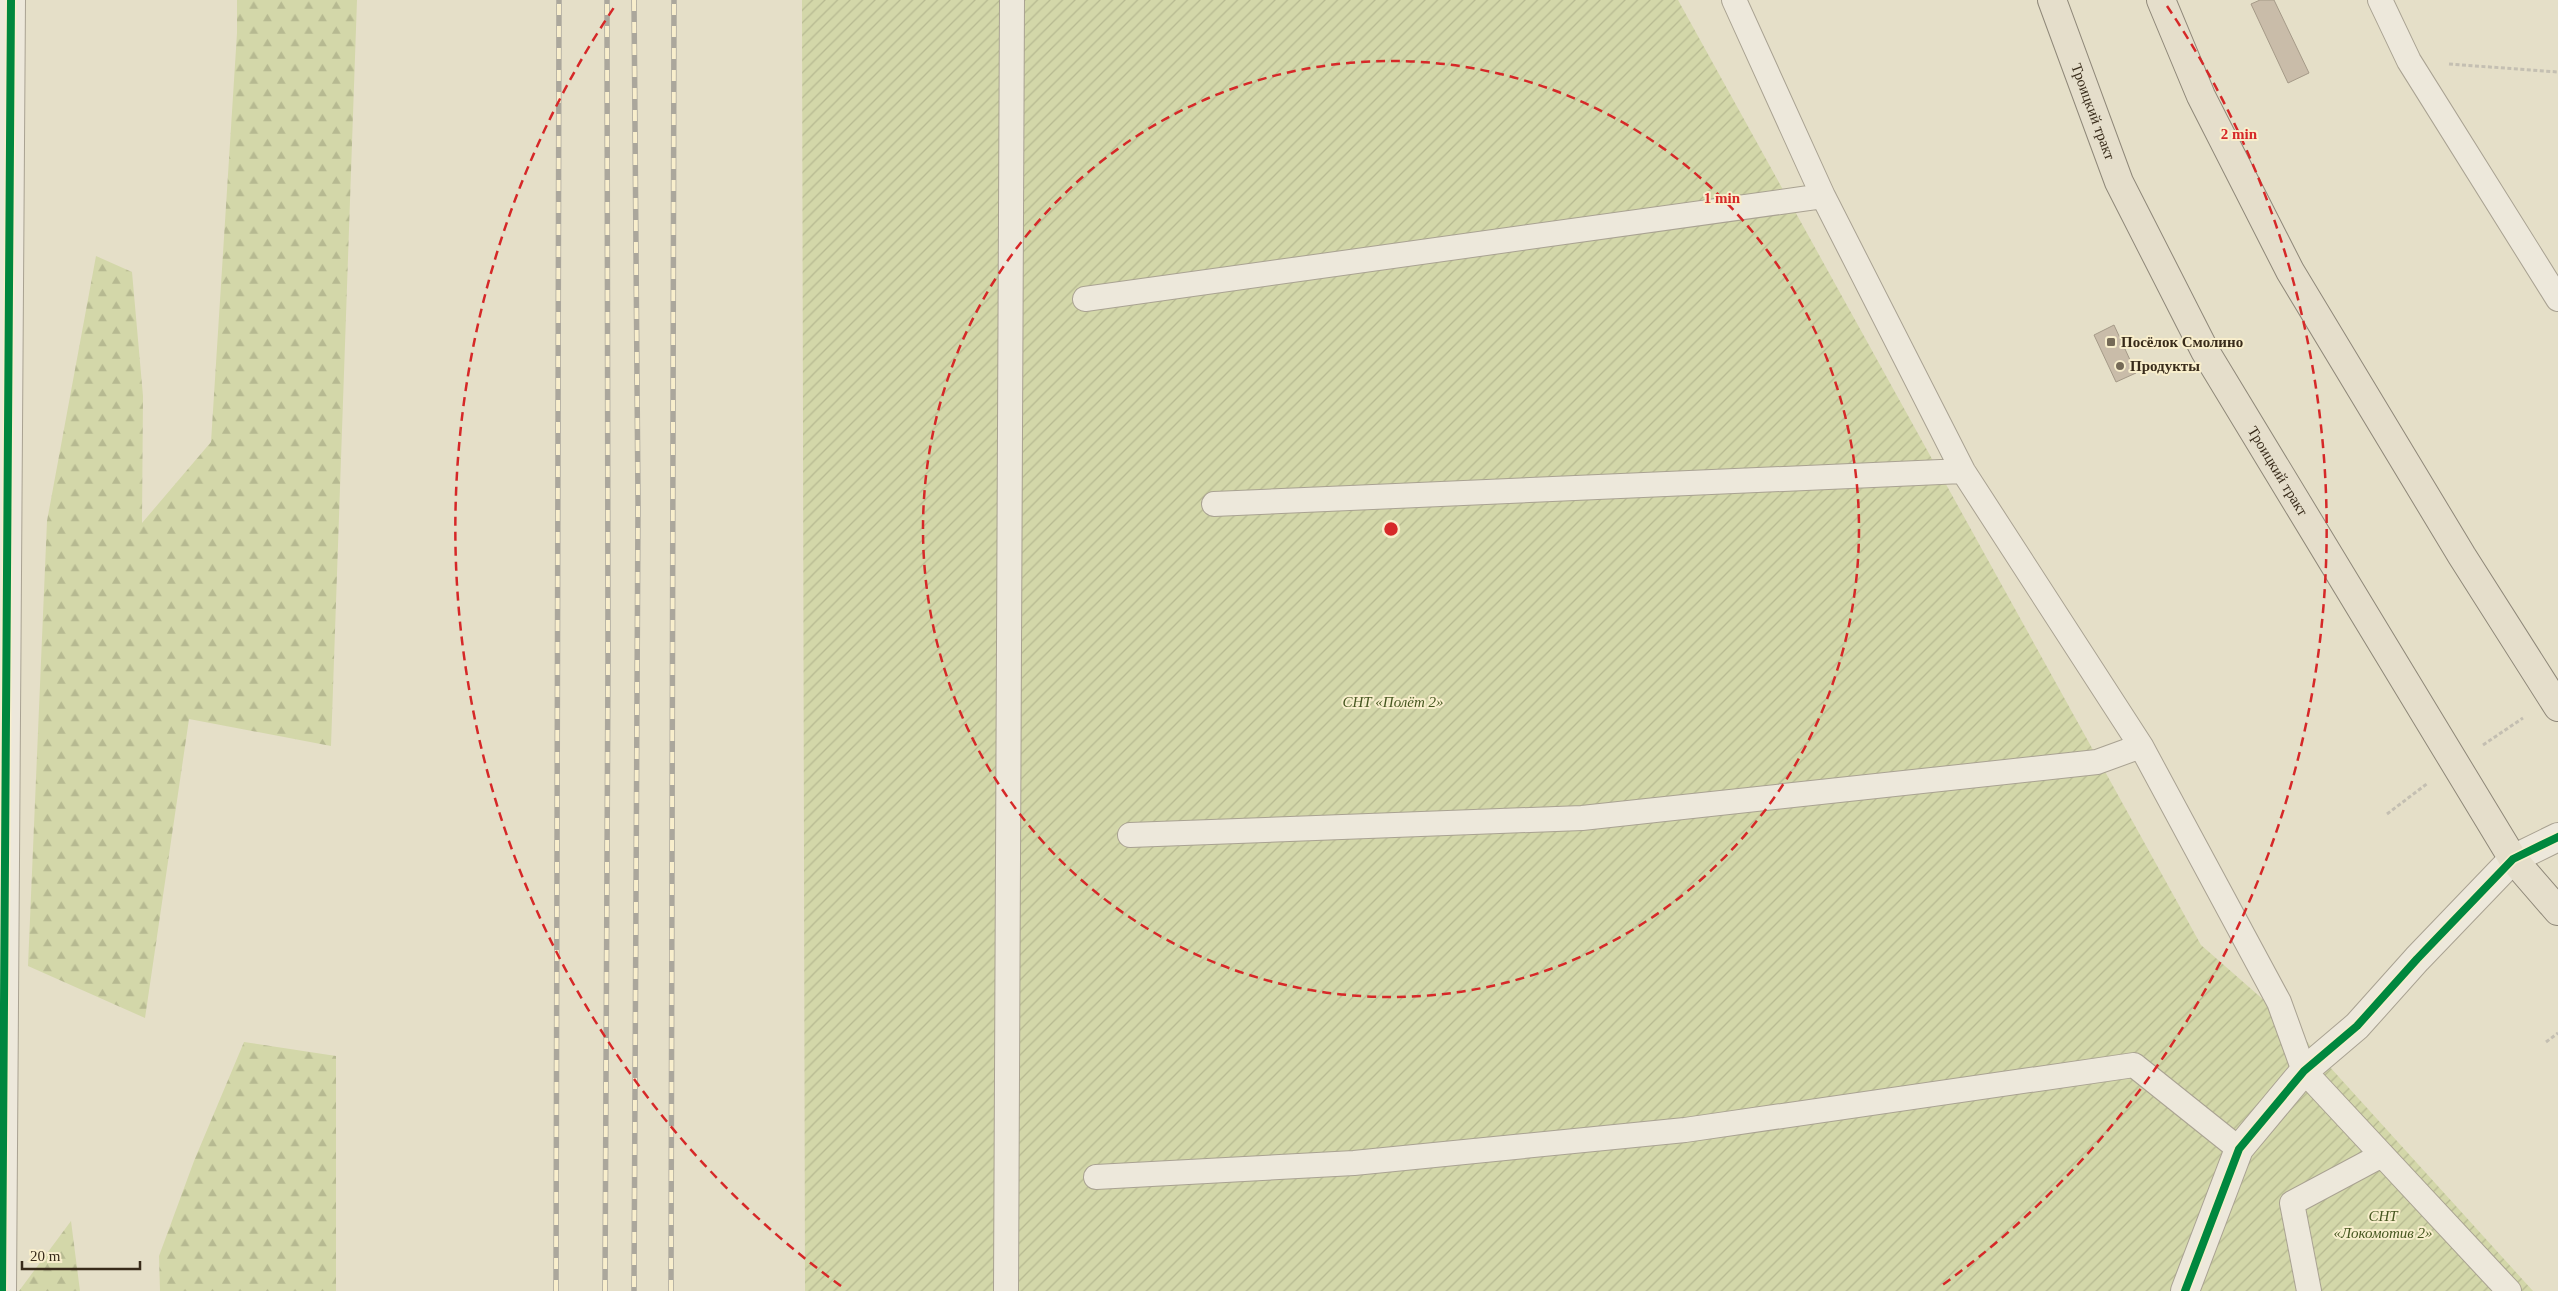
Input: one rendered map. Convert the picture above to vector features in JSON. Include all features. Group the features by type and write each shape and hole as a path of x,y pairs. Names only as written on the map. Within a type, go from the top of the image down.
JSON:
{"main road":[{"name":"Троицкий тракт","path":"2052,0 2119,182 2205,351 2513,859 2558,912"},
{"path":"2161,0 2201,96 2290,271 2462,556 2558,707"}],"street":[{"path":"2,1291 11,0"},
{"path":"2185,1291 2239,1149 2304,1072 2357,1026 2417,959 2513,859 2558,837"}],"lane":[{"path":"1006,1291 1012,0"},
{"path":"1734,0 1823,196 1963,470 2141,746 2278,1002 2304,1072 2508,1291"},
{"path":"2380,0 2409,61 2558,299"},
{"path":"1084,300 1823,196"},
{"path":"1214,504 1963,470"},
{"path":"1130,836 1582,818 2097,762 2141,746"},
{"path":"1096,1177 1354,1163 1685,1130 2134,1065 2239,1149"},
{"path":"2309,1291 2292,1203 2382,1155"}],"path":[{"path":"2409,61 2558,72"},
{"path":"2546,1042 2558,1033"}],"green space":[{"path":"237,0 357,0 331,746 189,719 145,1018 28,966 47,521 96,256 132,272 143,396 142,523 211,442 237,33"},
{"name":"СНТ «Полёт 2»","path":"802,0 1678,0 2201,945 2290,1023 2533,1291 805,1291"},
{"path":"244,1042 336,1056 336,1291 160,1291 159,1256 194,1161"},
{"path":"71,1221 80,1291 19,1291"}],"building":[{"path":"2260,0 2274,0 2309,73 2288,83 2251,4"},
{"path":"2114,325 2136,373 2116,382 2094,335"}],"railway":[{"path":"556,1291 559,0"},
{"path":"605,1291 608,656 607,0"},
{"path":"634,0 638,503 634,1291"},
{"path":"671,1291 674,0"}],"cycle path":[{"path":"2,1291 11,0"},
{"path":"2185,1291 2239,1149 2304,1071 2357,1026 2417,959 2513,859 2558,837"}],"place":[{"name":"Посёлок Смолино","path":"2111,342"},
{"name":"Продукты","path":"2120,366"}],"park label":[{"name":"СНТ «Локомотив 2»","path":"2383,1224"}]}
